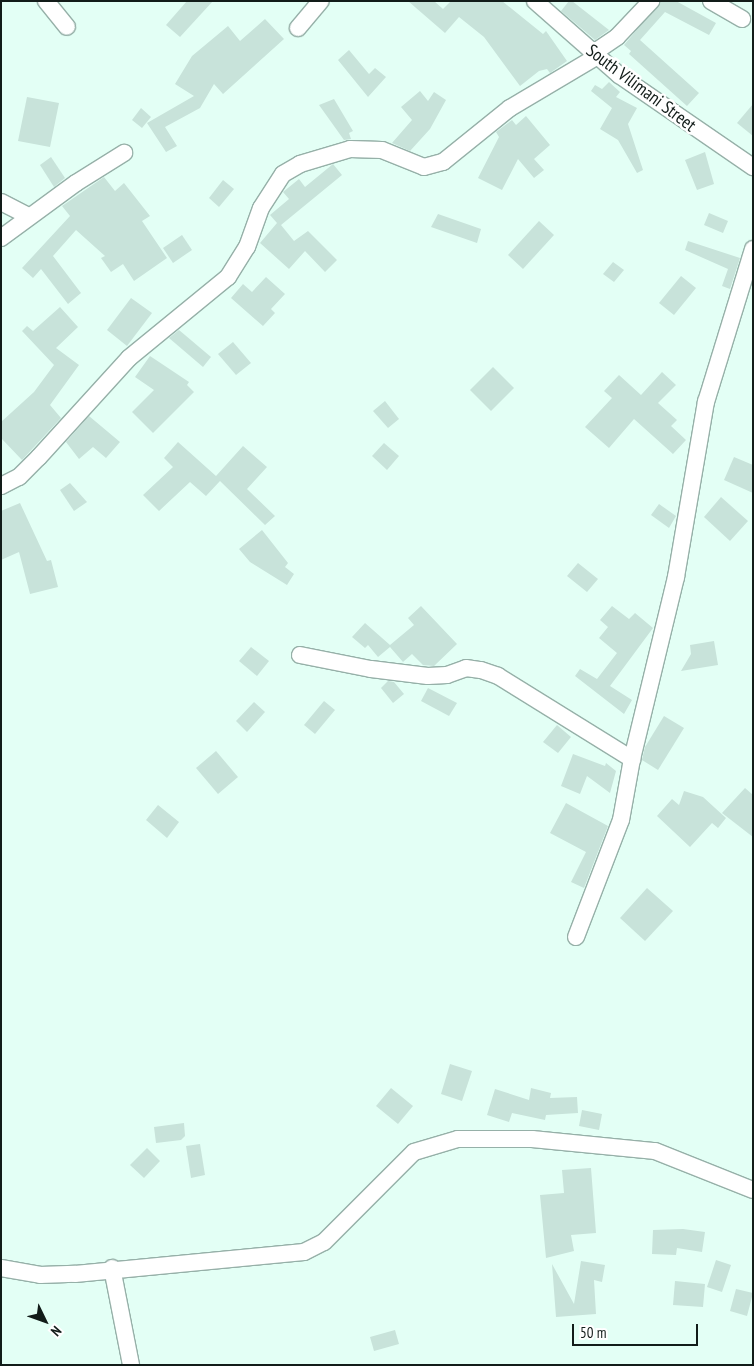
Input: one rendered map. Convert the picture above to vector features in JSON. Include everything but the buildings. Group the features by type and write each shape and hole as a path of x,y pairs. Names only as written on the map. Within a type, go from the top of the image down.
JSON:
{"street":[{"path":"46,1 67,27"},
{"path":"298,28 321,1"},
{"name":"South Vilimani Street","path":"535,1 594,55 753,167"},
{"path":"1,486 19,477 39,458 147,341 228,277 247,247 261,208 283,174 300,164 350,149 382,150 424,167 443,162 510,108 594,55 617,37 651,1"},
{"path":"711,1 742,19"},
{"path":"1,238 29,216 124,153"},
{"path":"1,202 29,216"},
{"path":"576,937 612,852 621,820 632,759 676,577 706,402 753,249"},
{"path":"300,655 371,669 428,676 447,675 466,668 481,670 498,676 632,759"},
{"path":"1,1268 40,1275 304,1252 324,1242 414,1152 458,1139 532,1139 654,1151 753,1190"},
{"path":"112,1268 130,1365"}]}
